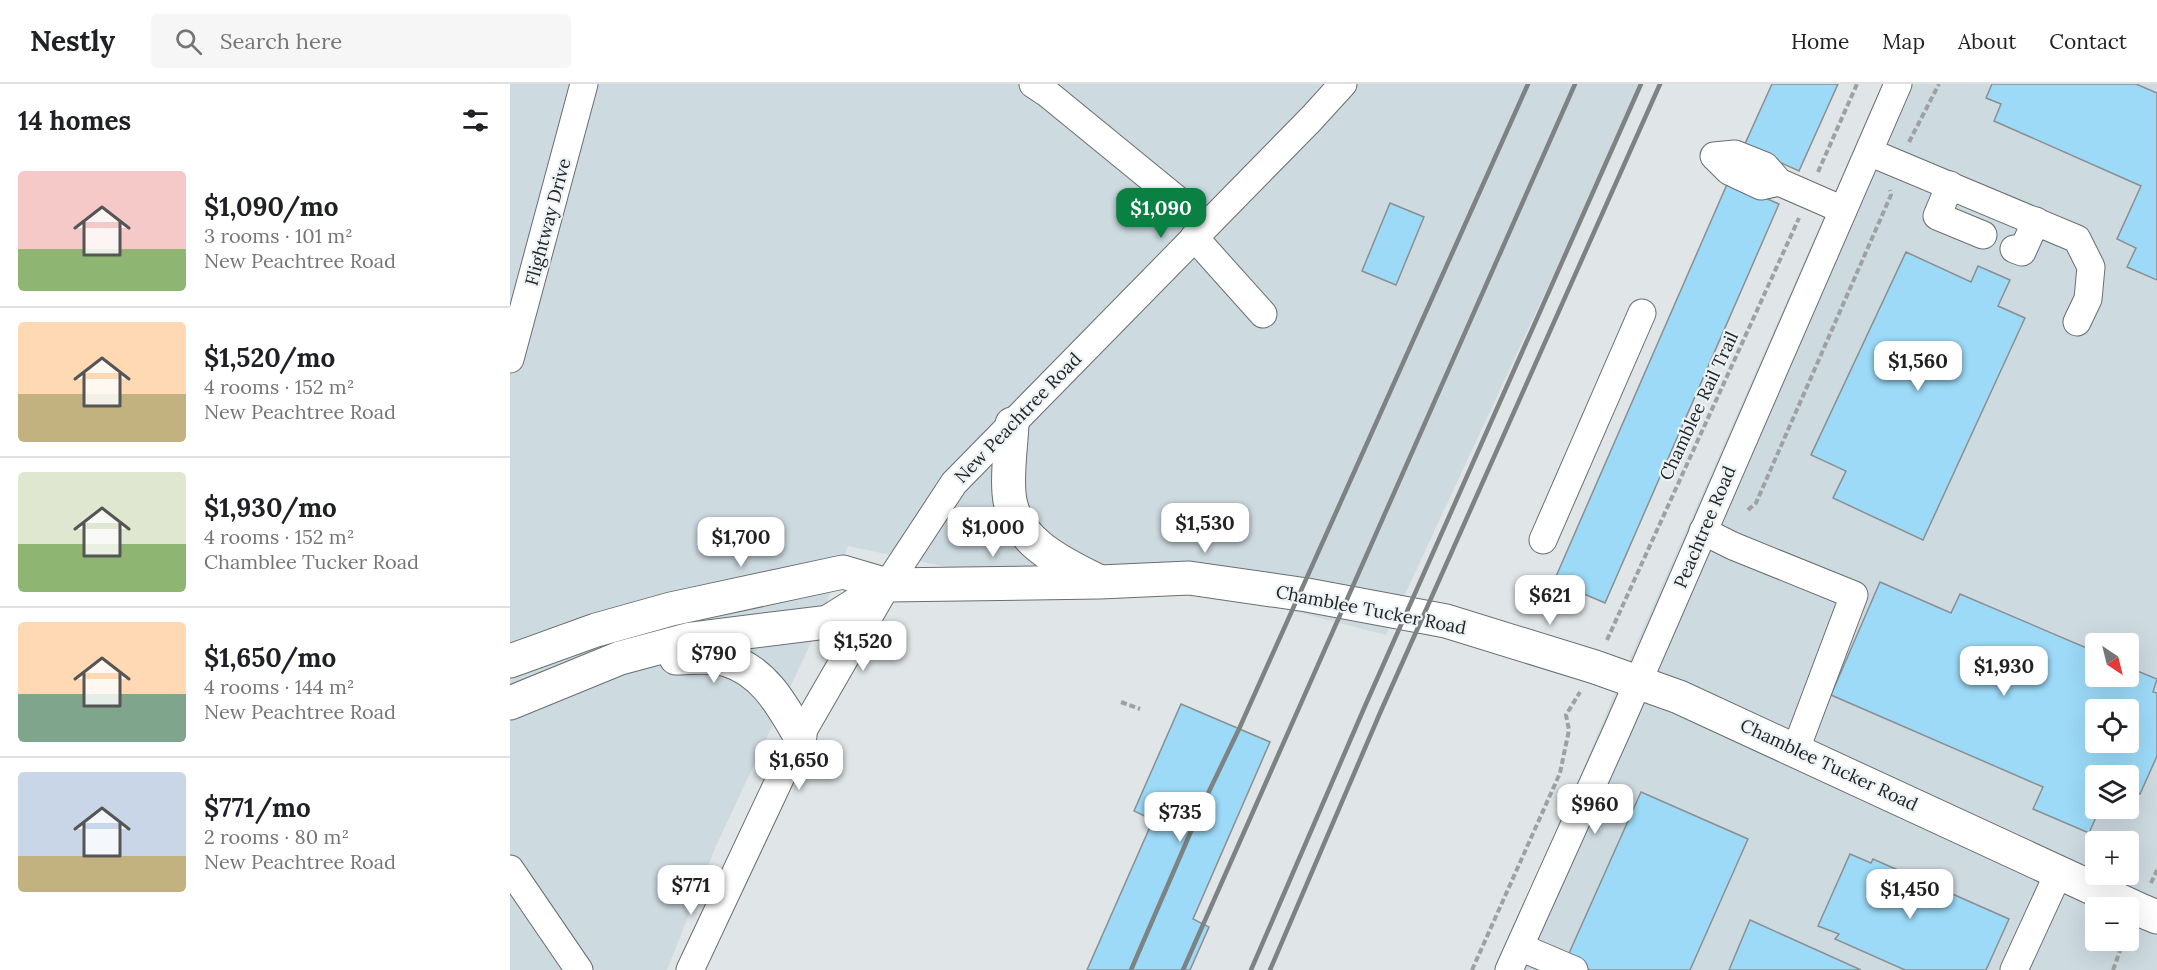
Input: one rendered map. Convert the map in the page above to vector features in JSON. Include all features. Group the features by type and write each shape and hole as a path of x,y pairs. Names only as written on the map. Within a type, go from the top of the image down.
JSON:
{"main road":[{"path":"1012,424 1009,494 1016,521 1032,541 1068,567 1100,582"},
{"name":"Chamblee Tucker Road","path":"510,661 596,630 671,609 843,572 887,585 1100,582 1189,578 1307,595 1446,621 1639,681 1796,749 2157,917"},
{"path":"510,702 620,658 691,639 828,622 887,585"},
{"path":"620,658 726,659 747,668 776,696 800,736"}],"street":[{"name":"Flightway Drive","path":"510,359 584,84"},
{"path":"1032,84 1048,94 1200,230 1263,314"},
{"name":"New Peachtree Road","path":"690,970 800,736 887,585 954,483 1343,84"},
{"name":"Peachtree Road","path":"1515,958 1639,681 1898,84"},
{"path":"1869,152 2077,239 2091,267 2088,299 2077,322"},
{"path":"1779,182 1843,210"},
{"path":"1950,185 1937,216 1983,235"},
{"path":"2014,249 2022,252 2036,221"},
{"path":"1543,540 1642,313"},
{"path":"1703,531 1733,546 1854,595 1796,749"},
{"path":"510,869 579,970"},
{"path":"2014,970 2059,872"},
{"path":"1515,958 1574,970"}],"path":[{"path":"1816,176 1857,84"},
{"path":"1912,136 1939,84"},
{"path":"1748,510 1756,503 1891,195 1889,182"},
{"name":"Chamblee Rail Trail","path":"1620,610 1802,213"},
{"path":"1121,702 1140,709"},
{"path":"1472,970 1560,773 1569,730 1566,715"},
{"path":"2113,970 2119,951"}],"shaded area":[{"path":"510,84 1642,84 1386,635 1174,580 1009,580 848,546 815,634 716,846 667,970 510,970"},
{"path":"1882,84 2157,84 2157,970 1500,970 1613,697"}],"building":[{"path":"1772,84 1838,84 1799,171 1744,146"},
{"path":"1992,84 2136,84 2157,93 2157,280 2127,267 2136,248 2117,239 2141,186 1994,121 2001,104 1986,98"},
{"path":"1728,182 1779,204 1605,603 1554,581"},
{"path":"1390,203 1424,217 1396,285 1362,271"},
{"path":"1906,252 1971,282 1978,266 2010,280 1998,306 2025,318 1923,540 1833,498 1846,471 1811,455"},
{"path":"1880,582 1951,613 1960,594 2085,647 2085,687 2139,687 2139,672 2157,679 2153,692 2157,693 2157,756 2140,794 2139,765 2085,765 2085,819 2095,819 2090,831 2085,831 2033,809 2043,787 1831,695"},
{"path":"1181,704 1270,742 1193,919 1209,927 1190,970 1087,970 1153,820 1134,811"},
{"path":"1641,792 1748,839 1690,970 1590,970 1566,960"},
{"path":"1850,854 1871,863 1873,859 2009,919 1986,970 1905,970 1835,939 1839,934 1818,926"},
{"path":"1750,920 1861,970 1729,970"}],"railway":[{"path":"1131,970 1202,806 1239,729 1528,84"},
{"path":"1183,970 1575,84"},
{"path":"1251,970 1365,706 1641,84"},
{"path":"1270,970 1380,713 1660,84"}]}
